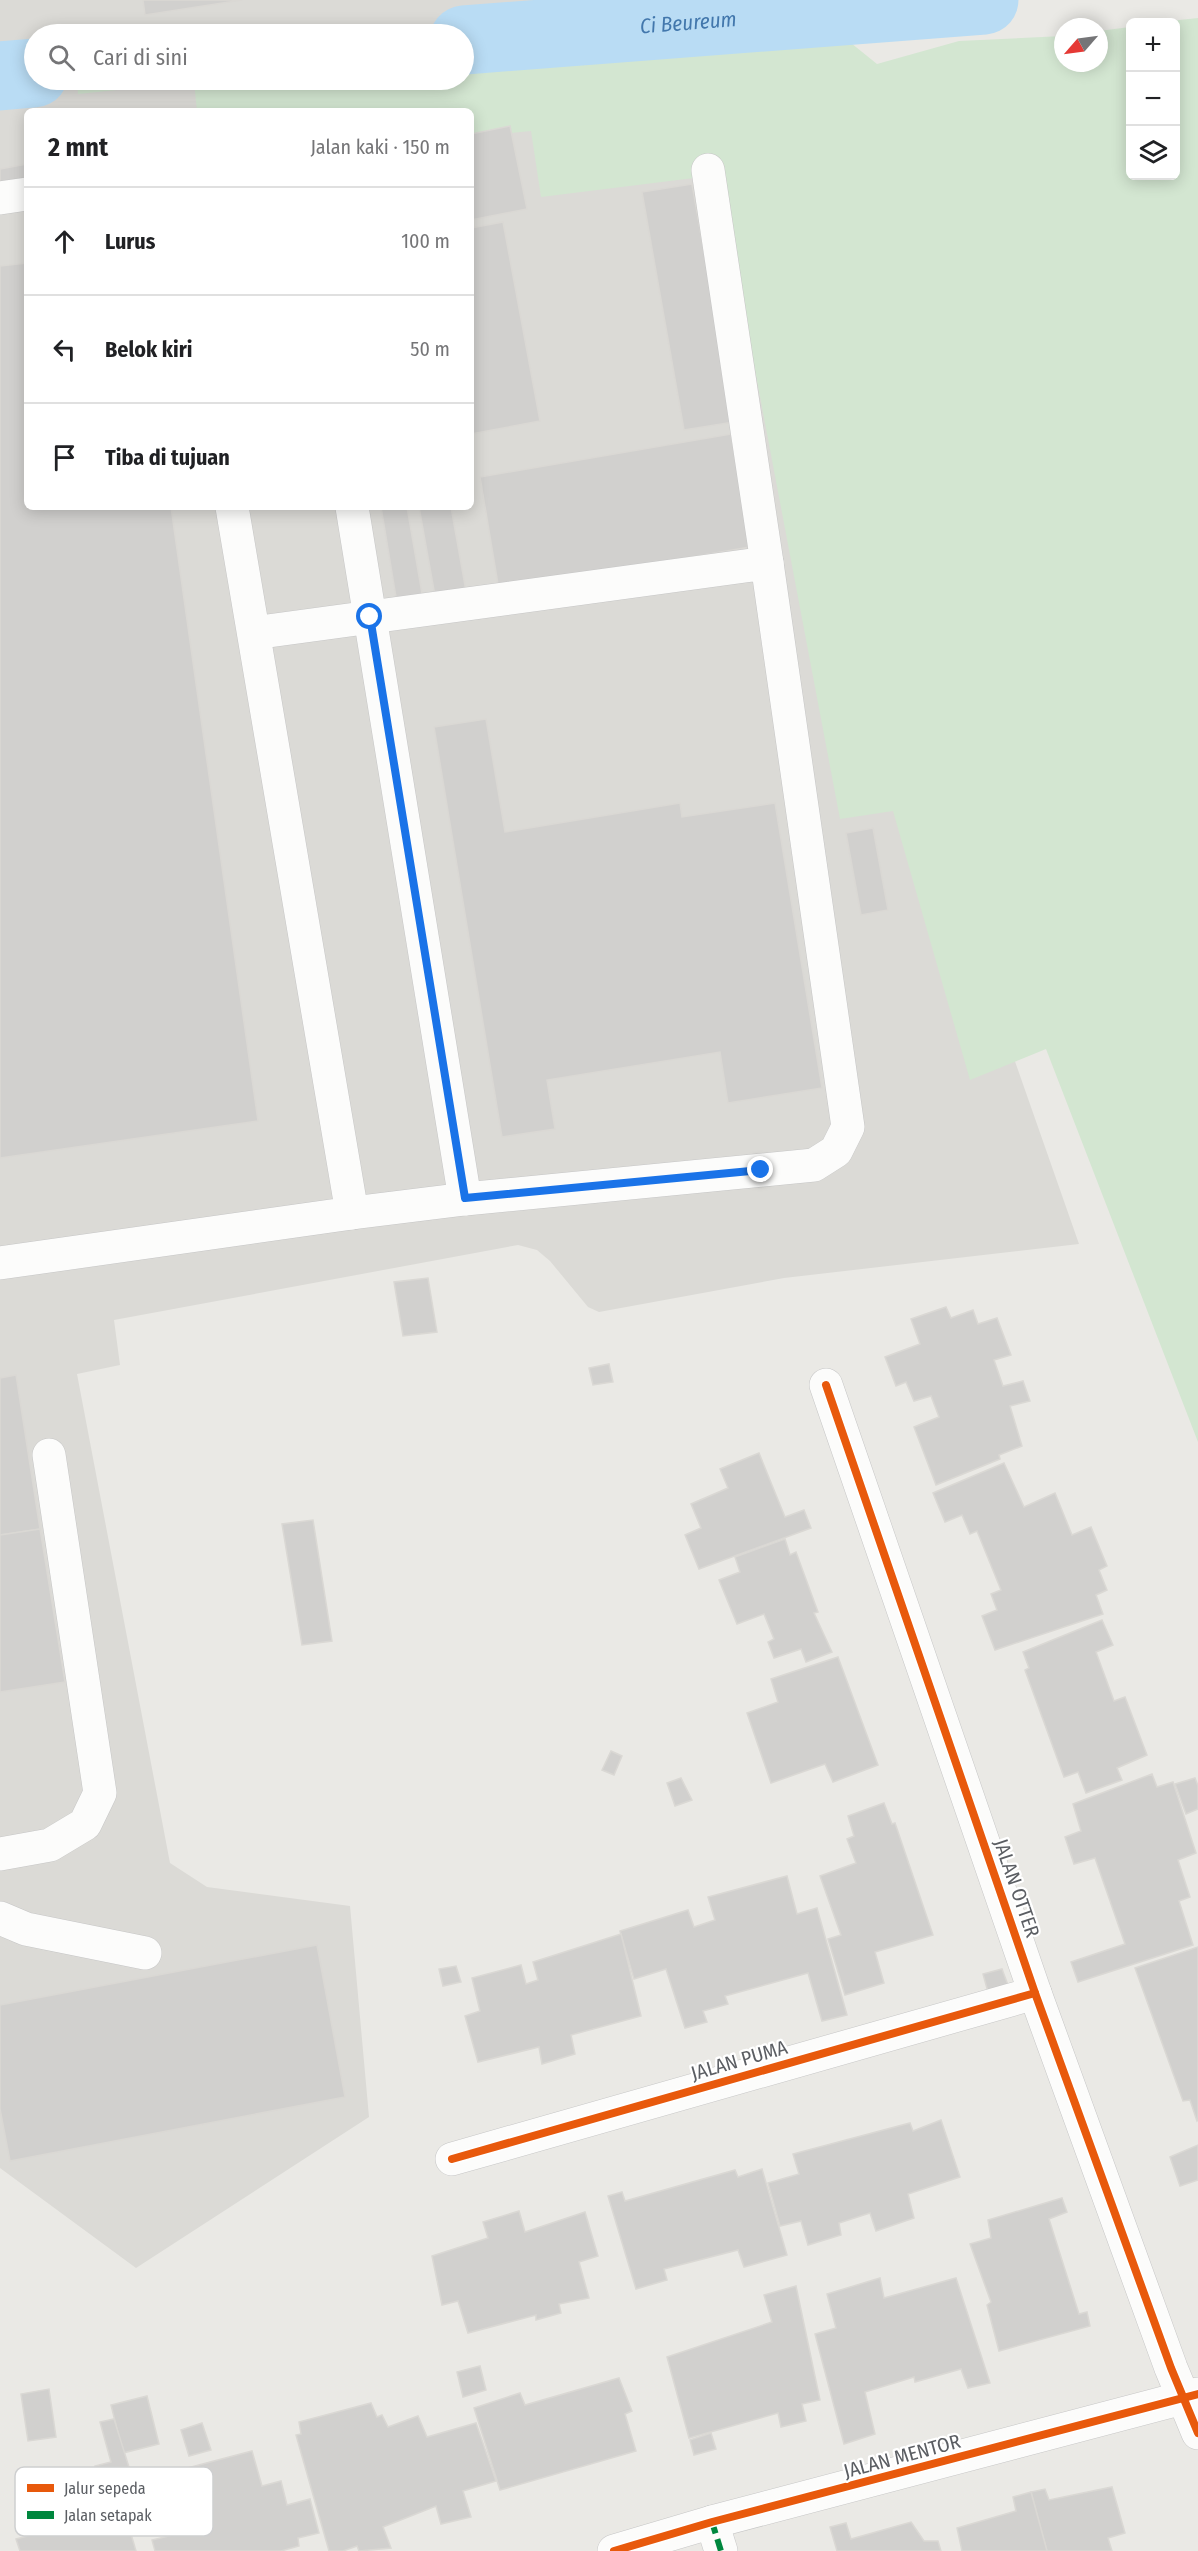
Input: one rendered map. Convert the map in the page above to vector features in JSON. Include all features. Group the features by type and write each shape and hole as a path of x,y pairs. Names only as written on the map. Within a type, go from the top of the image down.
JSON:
{"street":[{"path":"0,1263 465,1198 814,1164 836,1151 848,1127 708,170"},
{"path":"0,198 24,194"},
{"path":"233,510 352,1213"},
{"path":"352,510 465,1198"},
{"path":"254,633 767,563"},
{"name":"JALAN OTTER","path":"826,1385 1035,1993 1190,2397 1198,2433"},
{"path":"0,1854 50,1845 85,1824 100,1793 49,1455"},
{"path":"0,1918 26,1929 145,1953"},
{"name":"JALAN PUMA","path":"452,2159 1035,1993"},
{"name":"JALAN MENTOR","path":"614,2551 717,2537 1190,2397"}],"shaded area":[{"path":"0,0 752,0 765,81 677,97 1079,1244 784,1278 599,1312 588,1307 550,1261 537,1250 518,1245 114,1320 120,1365 77,1374 170,1863 207,1887 350,1906 369,2117 136,2268 0,2168"}],"green space":[{"path":"623,6 704,12 780,29 846,39 877,64 959,41 1054,36 1054,72 1108,72 1108,30 1126,28 1126,180 1180,180 1180,20 1198,18 1198,1442 1046,1049 970,1080 893,811 840,819 718,175 541,197 531,131 474,137 474,108 197,108 195,90 474,90 474,30 539,33"},
{"path":"78,90 117,90 78,94"}],"building":[{"path":"143,0 242,0 145,15"},
{"path":"510,126 527,209 474,219 474,133"},
{"path":"24,165 24,194 0,198 0,169"},
{"path":"692,184 734,422 684,430 642,192"},
{"path":"503,222 540,421 474,433 474,227"},
{"path":"24,263 24,510 171,510 258,1121 0,1158 0,266"},
{"path":"731,434 750,547 499,590 480,477"},
{"path":"382,510 408,510 423,599 397,603"},
{"path":"420,510 452,510 466,591 435,596"},
{"path":"486,719 505,832 680,803 682,817 775,803 822,1088 728,1103 720,1052 547,1080 555,1129 502,1137 434,727"},
{"path":"873,828 888,910 861,915 846,833"},
{"path":"428,1278 437,1332 403,1336 394,1282"},
{"path":"946,1307 951,1318 973,1310 978,1324 997,1318 1011,1355 994,1360 1003,1386 1023,1381 1030,1401 1010,1406 1022,1446 999,1455 1000,1459 936,1485 914,1427 939,1417 931,1396 914,1401 906,1382 896,1386 885,1357 920,1344 911,1319"},
{"path":"609,1364 613,1382 593,1385 589,1368"},
{"path":"16,1375 40,1529 0,1535 0,1378"},
{"path":"759,1453 785,1517 804,1510 811,1528 699,1569 685,1535 701,1528 691,1504 728,1488 720,1469"},
{"path":"1004,1463 1024,1507 1055,1493 1072,1535 1091,1527 1107,1566 1099,1570 1107,1590 1096,1595 1103,1614 995,1650 982,1616 997,1610 991,1594 1001,1590 977,1531 970,1534 962,1515 945,1522 933,1493"},
{"path":"313,1520 332,1641 302,1645 282,1524"},
{"path":"40,1529 65,1682 0,1692 0,1535"},
{"path":"785,1539 790,1555 796,1552 818,1612 814,1613 832,1652 806,1662 801,1649 774,1658 768,1642 774,1639 764,1614 737,1624 719,1580 740,1572 735,1557"},
{"path":"1102,1620 1113,1645 1096,1652 1114,1701 1125,1697 1147,1755 1117,1768 1122,1780 1086,1793 1078,1772 1064,1777 1025,1670 1029,1668 1023,1652"},
{"path":"838,1657 878,1765 833,1782 825,1764 771,1783 747,1713 778,1702 771,1679"},
{"path":"611,1751 622,1756 614,1775 602,1770"},
{"path":"1152,1774 1157,1787 1173,1782 1196,1853 1178,1860 1190,1897 1179,1901 1193,1945 1078,1982 1071,1962 1125,1944 1095,1858 1074,1864 1065,1837 1081,1831 1073,1804"},
{"path":"681,1778 692,1800 675,1806 667,1783"},
{"path":"1195,1778 1198,1786 1198,1809 1186,1814 1175,1784"},
{"path":"884,1803 892,1824 895,1823 933,1935 875,1952 884,1983 845,1995 828,1939 841,1935 820,1876 856,1863 847,1839 854,1836 848,1816"},
{"path":"787,1876 797,1914 817,1908 847,2015 822,2021 808,1973 725,1996 728,2004 703,2011 707,2022 685,2028 666,1969 634,1979 620,1931 688,1910 694,1927 715,1920 708,1897"},
{"path":"621,1934 641,2016 571,2035 575,2054 542,2064 539,2047 478,2062 465,2016 480,2011 472,1978 521,1965 526,1984 538,1980 533,1962"},
{"path":"317,1945 345,2097 10,2161 0,2109 0,2005"},
{"path":"1198,1947 1197,2121 1190,2100 1183,2101 1135,1968"},
{"path":"456,1966 461,1982 443,1986 439,1969"},
{"path":"1002,1969 1008,1985 988,1992 983,1974"},
{"path":"941,2120 960,2177 908,2194 914,2218 876,2231 870,2213 839,2223 841,2235 808,2245 801,2221 780,2226 768,2183 799,2174 793,2154 910,2123 913,2131"},
{"path":"1198,2145 1198,2180 1180,2186 1170,2157"},
{"path":"762,2169 787,2255 744,2267 738,2250 664,2269 667,2280 636,2289 608,2196 622,2192 625,2201 735,2170 738,2177"},
{"path":"1062,2198 1067,2212 1049,2219 1079,2314 1087,2312 1090,2326 999,2351 987,2305 991,2302 970,2244 991,2238 988,2220"},
{"path":"519,2211 525,2232 585,2212 598,2256 579,2262 589,2298 559,2304 561,2313 536,2320 536,2315 468,2333 458,2301 442,2305 432,2256 488,2238 483,2222"},
{"path":"880,2278 884,2298 956,2278 990,2383 968,2388 961,2369 915,2382 914,2377 865,2392 875,2434 844,2444 815,2334 836,2328 827,2294"},
{"path":"796,2286 820,2400 802,2404 806,2421 781,2427 778,2413 689,2438 667,2357 772,2322 764,2295"},
{"path":"480,2366 486,2390 463,2397 457,2372"},
{"path":"619,2378 632,2411 625,2414 636,2451 500,2490 474,2408 520,2393 525,2405"},
{"path":"49,2389 56,2437 28,2441 21,2394"},
{"path":"147,2396 159,2444 123,2453 111,2405"},
{"path":"371,2403 377,2417 382,2415 388,2427 418,2416 427,2437 476,2423 496,2481 463,2491 471,2517 441,2524 436,2506 383,2527 391,2548 359,2551 357,2546 343,2551 329,2551 296,2435 301,2434 299,2422"},
{"path":"114,2419 129,2467 95,2467 111,2462 100,2422"},
{"path":"202,2423 211,2450 189,2456 181,2430"},
{"path":"711,2433 716,2449 694,2455 690,2440"},
{"path":"252,2451 262,2486 281,2481 287,2505 310,2499 319,2533 298,2538 299,2546 281,2551 155,2551 152,2540 169,2536 213,2536 213,2467 191,2467"},
{"path":"1112,2487 1125,2533 1108,2538 1112,2551 1047,2551 1031,2492 1045,2489 1049,2500"},
{"path":"1031,2492 1047,2551 962,2551 957,2528 1016,2511 1013,2497"},
{"path":"911,2522 924,2541 938,2541 941,2551 837,2551 830,2527 846,2523 851,2539"},
{"path":"27,2536 132,2536 136,2551 20,2551 16,2539"}],"waterway":[{"name":"Ci Beureum","path":"474,39 984,0"},
{"name":"Ci Beureum","path":"0,76 24,74"}],"marked path":[{"path":"712,2522 721,2551"}],"cycle path":[{"path":"826,1385 1035,1993 1171,2368 1198,2433"},
{"path":"452,2159 1035,1993"},
{"path":"614,2551 712,2522 1198,2394"}],"route":[{"path":"370,617 465,1198 761,1170"}]}
